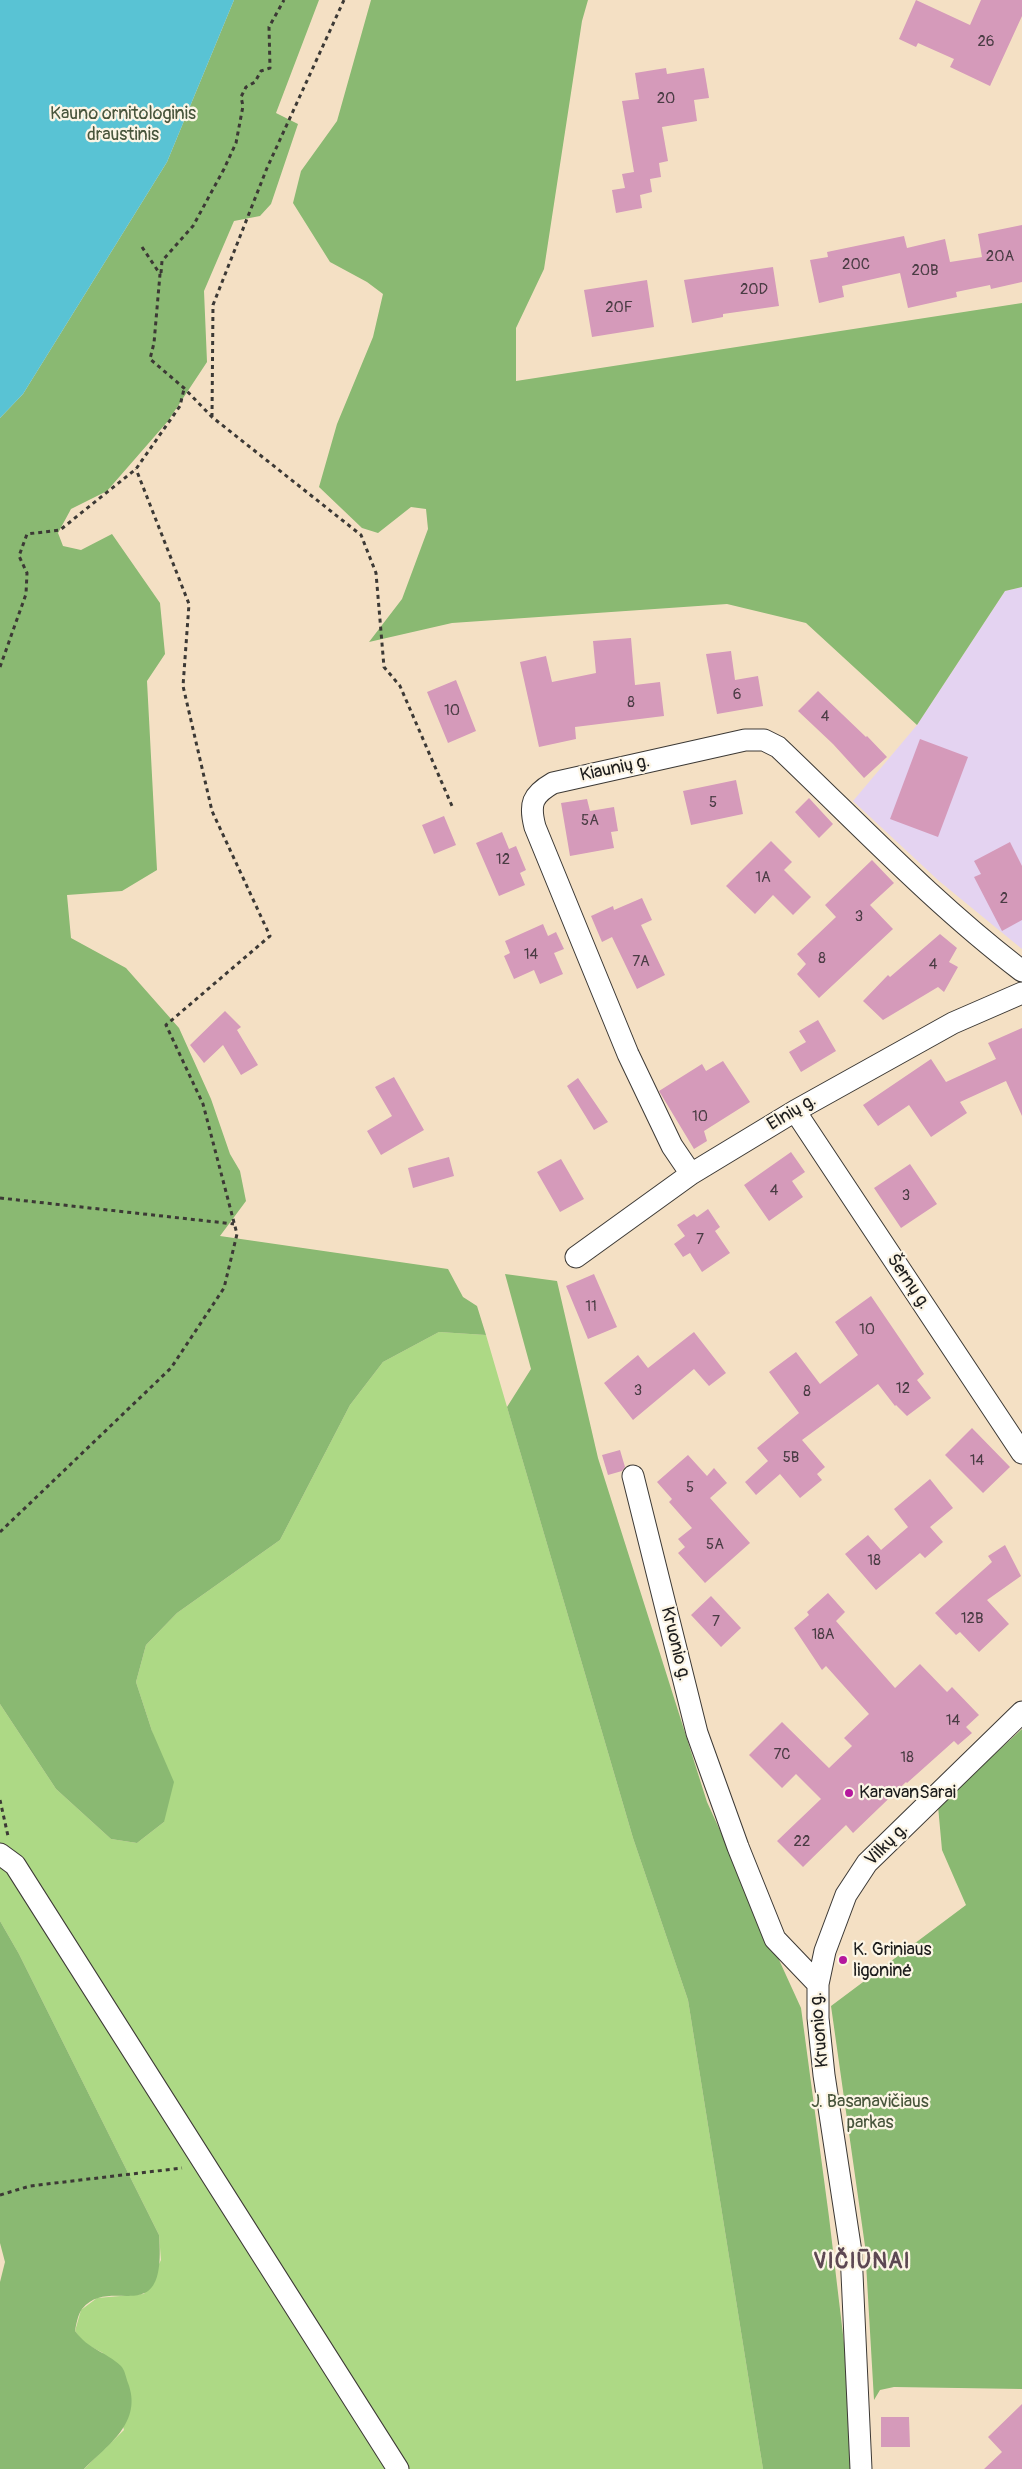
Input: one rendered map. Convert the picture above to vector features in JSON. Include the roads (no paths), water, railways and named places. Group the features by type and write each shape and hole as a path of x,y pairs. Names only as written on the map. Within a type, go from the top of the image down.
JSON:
{"street":[{"name":"Kiaunių g.","path":"691,1174 672,1146 628,1054 535,827 531,812 534,799 542,789 553,783 745,740 764,740 778,747 917,882 976,936 1022,971"},
{"name":"Elnių g.","path":"576,1257 691,1174 796,1111 936,1032 1022,993"},
{"name":"Šernų g.","path":"796,1111 1022,1453"},
{"name":"Kruonio g.","path":"634,1476 696,1733 738,1847 776,1939 818,1984 818,2018 824,2075 851,2252 861,2469"},
{"name":"Vilkų g.","path":"818,1984 825,1951 846,1895 867,1862 1022,1712"},
{"path":"8,1860 398,2469"}],"water":[{"path":"0,0 234,0 167,162 23,394 0,418"}],"place":[{"name":"KaravanSarai","path":"849,1793"},
{"name":"K. Griniaus ligoninė","path":"843,1960"}],"district":[{"name":"VIČIŪNAI","path":"862,2262"}],"park label":[{"name":"Kauno ornitologinis draustinis","path":"123,124"},
{"name":"J. Basanavičiaus parkas","path":"870,2112"}]}
